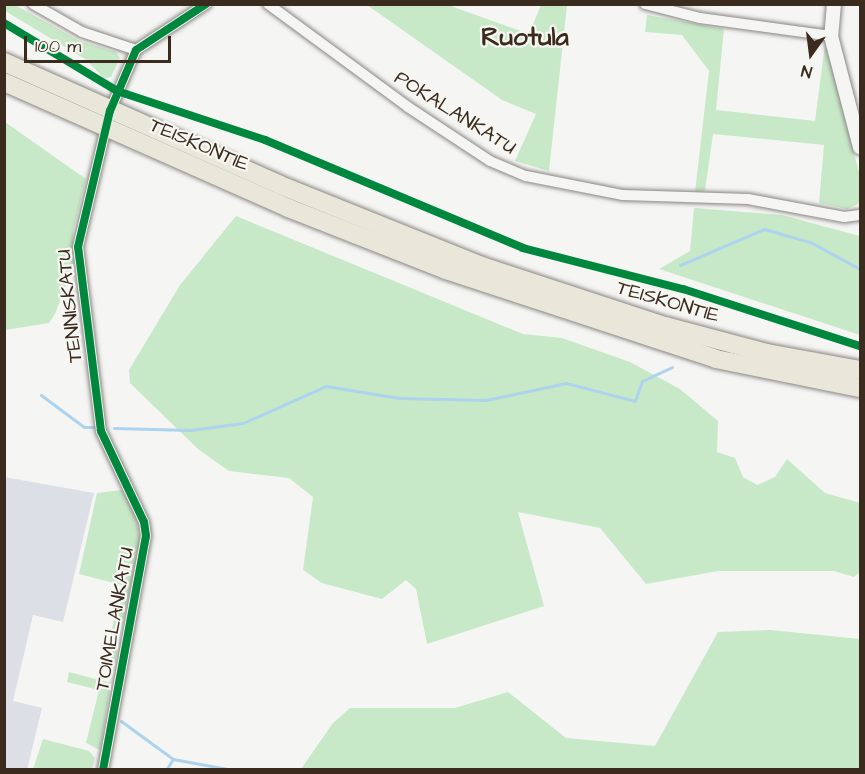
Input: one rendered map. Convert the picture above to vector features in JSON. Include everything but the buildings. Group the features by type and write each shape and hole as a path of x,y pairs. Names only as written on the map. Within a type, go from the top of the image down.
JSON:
{"highway":[{"name":"TEISKONTIE","path":"4,62 108,120 446,270 716,359 861,388"},
{"name":"TEISKONTIE","path":"4,82 108,120 482,266 665,326 767,353 861,370"},
{"path":"813,380 861,400"}],"street":[{"path":"33,4 82,32 136,50 206,4"},
{"name":"POKALANKATU","path":"268,4 408,107 490,161 526,176 617,194 748,199 844,217 861,215"},
{"path":"645,4 700,18 831,36"},
{"path":"834,4 831,36 861,147"},
{"name":"TENNISKATU","path":"106,447 78,247 108,120 136,50"},
{"name":"TOIMELANKATU","path":"103,770 146,536 132,494 106,447"}],"green space":[{"path":"4,5 15,5 80,41 116,52 120,58 111,77 104,78 85,59 5,11"},
{"path":"367,5 448,5 529,34 541,5 567,5 549,171 515,161 536,114 502,100"},
{"path":"647,15 724,29 716,110 815,121 825,44 860,176 860,203 847,209 819,203 824,145 713,134 705,191 695,192 709,71 682,35 645,32"},
{"path":"5,122 86,179 73,231 74,264 55,314 49,323 5,330"},
{"path":"694,208 782,215 860,236 860,335 659,269 690,251"},
{"path":"236,216 523,334 562,338 630,362 680,389 718,421 717,452 735,458 743,477 757,485 775,477 787,459 825,493 860,503 860,572 854,577 834,571 718,571 646,584 600,528 518,512 544,606 427,644 416,589 406,580 382,599 322,583 303,570 313,497 289,478 229,471 198,449 130,383 129,370 180,285"},
{"path":"122,490 136,516 140,542 114,665 98,660 105,659 122,585 79,574 97,493"},
{"path":"770,630 860,639 860,769 301,769 333,723 350,708 455,708 508,692 566,738 655,746 718,632"},
{"path":"69,672 111,683 100,750 86,743 99,690 67,682"},
{"path":"43,739 89,751 95,758 92,769 33,769"}],"waterway":[{"path":"680,265 764,229 810,242 860,269"},
{"path":"114,428 191,430 243,423 326,386 399,398 486,400 566,383 635,401 642,381 672,367"},
{"path":"41,395 84,427 95,427"},
{"path":"121,721 173,759 233,770"},
{"path":"166,770 173,759"}],"cycle path":[{"path":"103,770 146,536 144,522 101,431 78,247 110,111 136,50 206,4"},
{"path":"4,23 117,91 265,140 523,248 683,289 860,346"}],"district":[{"name":"Ruotula","path":"525,38"}]}
